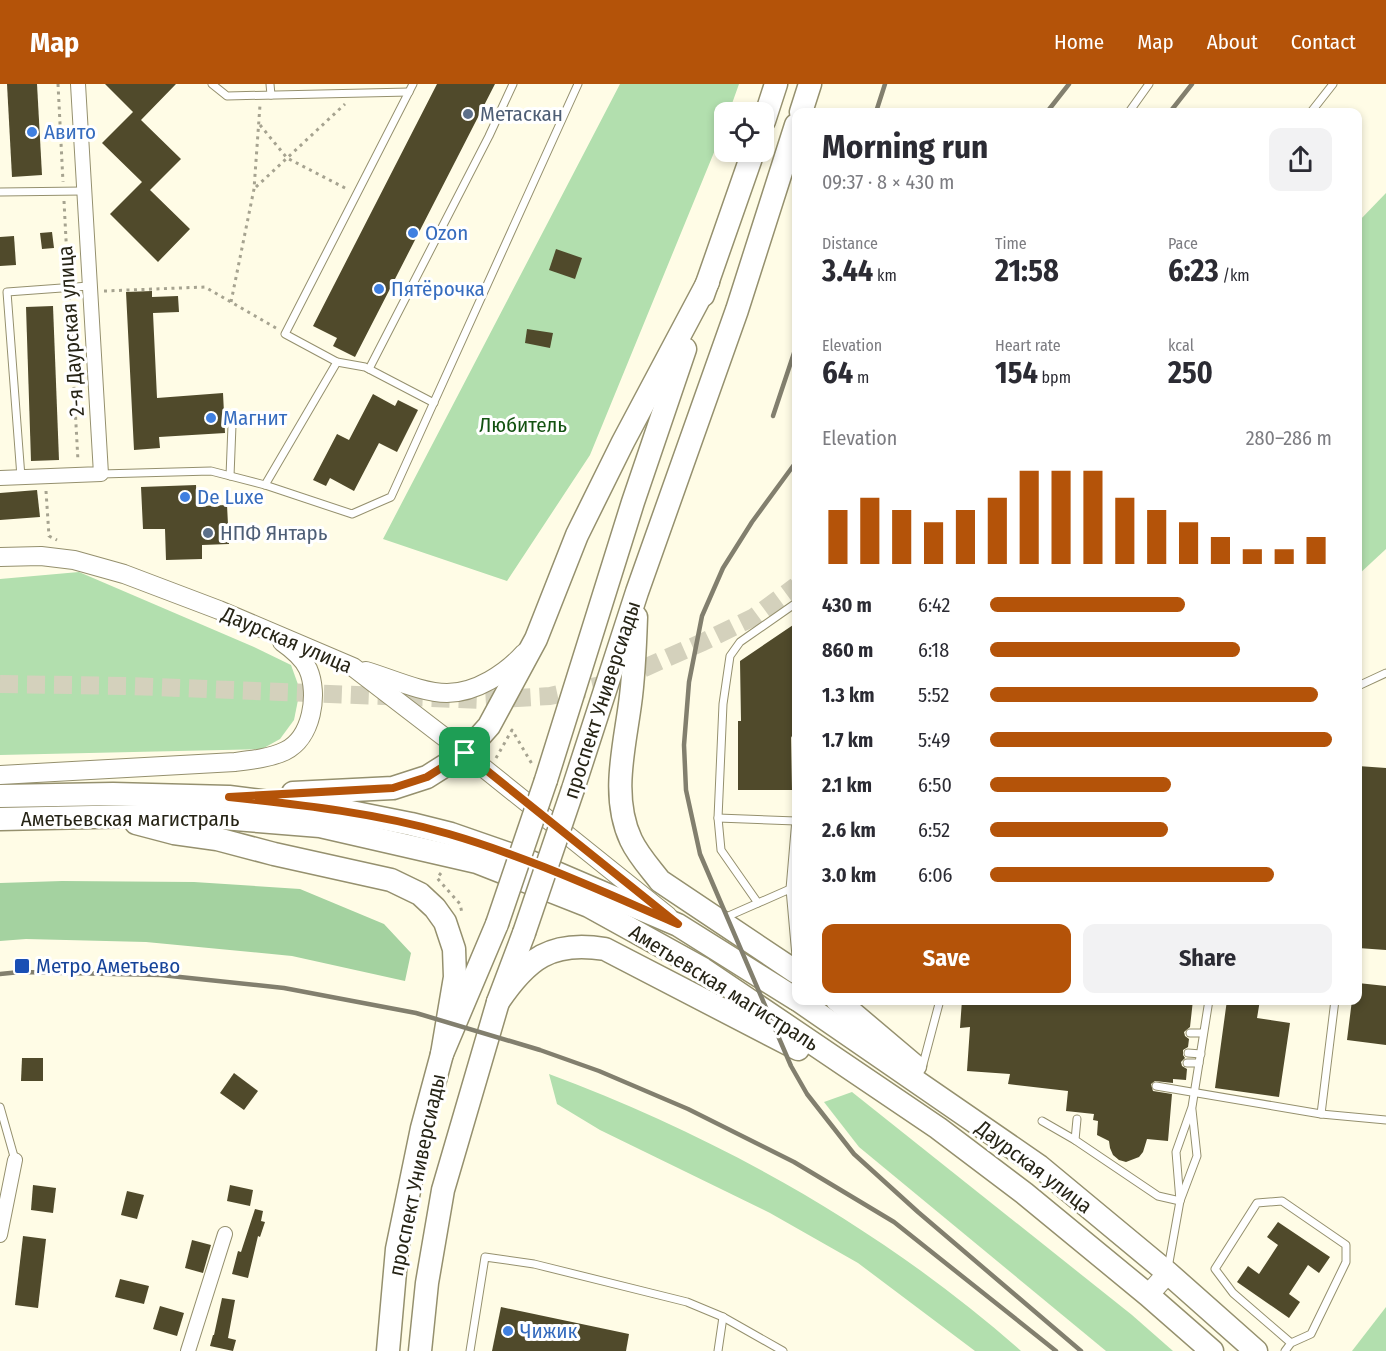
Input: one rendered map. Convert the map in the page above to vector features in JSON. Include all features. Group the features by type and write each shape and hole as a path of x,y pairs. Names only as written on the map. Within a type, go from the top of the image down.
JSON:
{"main road":[{"path":"770,102 776,84"},
{"path":"802,108 810,84"},
{"name":"проспект Универсиады","path":"420,1351 427,1283 443,1190 498,1002 524,933 637,592 736,310 792,137"},
{"name":"проспект Универсиады","path":"388,1351 397,1249 422,1128 442,1054 497,924 540,774 750,162"},
{"path":"229,797 393,788 427,777 465,753 489,726 536,639 578,535 623,442 708,282"},
{"path":"637,592 635,653 620,786 622,813 631,840 660,881 792,969"},
{"name":"Аметьевская магистраль","path":"0,796 113,794 229,797 346,811 451,834 526,860 678,924"},
{"path":"106,815 174,833 217,839 391,880 420,894 435,908 445,922 454,949 455,977 442,1054"},
{"name":"Аметьевская магистраль","path":"0,819 185,815 320,826 433,850 477,862 589,906 703,969 938,1128"},
{"name":"Даурская улица","path":"678,924 792,986"},
{"path":"498,1002 516,976 544,955 563,947 583,945 604,949 778,1038 938,1128"},
{"path":"826,1005 921,1071 954,1109"},
{"name":"Даурская улица","path":"826,1005 954,1109 1039,1166 1256,1351"},
{"name":"Даурская улица","path":"938,1128 1024,1193 1212,1351"},
{"path":"1148,1295 1167,1273"}],"street":[{"name":"2-я Даурская улица","path":"78,84 101,474"},
{"path":"0,478 101,474"},
{"name":"Даурская улица","path":"0,557 41,556 74,560 124,574 267,630 353,667 465,753 678,924"},
{"path":"0,775 235,762 259,759 286,751 301,737 305,728 314,702 314,688 307,667 294,651 267,630"},
{"path":"353,667 428,690 448,693 473,688 499,675 536,639"},
{"path":"0,1235 15,1160"},
{"path":"188,1351 225,1234"}],"lane":[{"path":"212,84 227,96 409,92"},
{"path":"270,84 271,95"},
{"path":"413,84 285,334 337,363 369,369 434,403"},
{"path":"369,369 489,136 513,84"},
{"path":"101,474 211,471 265,485 352,514 392,497 578,84"},
{"path":"1132,108 1149,84"},
{"path":"1314,108 1333,84"},
{"path":"0,192 83,191"},
{"path":"21,477 3,292 89,289"},
{"path":"265,485 337,363"},
{"path":"230,476 232,425"},
{"path":"758,903 721,850 718,818 720,729 730,656 740,642 792,606"},
{"path":"1362,684 1386,673"},
{"path":"718,818 792,820"},
{"path":"792,878 790,889 792,911"},
{"path":"720,919 790,889"},
{"path":"921,1071 939,1005"},
{"path":"1180,1201 1176,1152 1192,1107 1208,1005"},
{"path":"1321,1114 1334,1005"},
{"path":"1190,1033 1203,1033"},
{"path":"1188,1053 1201,1054"},
{"path":"1187,1063 1199,1063"},
{"path":"1156,1086 1321,1114 1386,1120"},
{"path":"0,1107 15,1160"},
{"path":"1167,1273 1180,1201 1197,1156 1192,1107"},
{"path":"1075,1140 1077,1119"},
{"path":"1042,1121 1075,1140 1158,1196 1180,1201"},
{"path":"1285,1351 1291,1343 1311,1334 1346,1262 1346,1245 1282,1201 1257,1203 1215,1269 1233,1293 1291,1343"},
{"path":"470,1351 485,1257 534,1264 687,1302 723,1317 783,1351"},
{"path":"718,1351 723,1317"}],"path":[{"path":"254,189 357,93"},
{"path":"231,302 254,189 261,95"},
{"path":"259,124 287,158 357,194"},
{"path":"89,289 205,287 285,334"},
{"path":"46,491 49,536"},
{"path":"494,762 512,730 540,774"}],"green space":[{"name":"Любитель","path":"620,84 739,84 733,102 714,102 714,152 590,455 507,581 383,539"},
{"path":"1386,193 1386,549 1362,571 1362,218"},
{"path":"79,572 291,665 300,690 294,720 280,739 262,749 0,755 0,579"},
{"path":"194,882 300,889 384,924 411,953 405,981 292,956 146,942 26,939 0,941 0,883"},
{"path":"549,1074 676,1127 798,1191 913,1265 1021,1351 975,1351 858,1263 770,1213 600,1130 557,1104"},
{"path":"852,1092 1132,1315 1173,1351 1106,1351 859,1147 824,1102"},
{"path":"1386,1307 1386,1351 1352,1351"}],"building":[{"path":"7,84 37,84 42,175 12,177"},
{"path":"105,84 176,84 141,120 181,159 150,190 190,229 158,262 110,214 142,182 102,143 133,112"},
{"path":"437,84 495,84 355,357 333,346 337,338 313,326"},
{"path":"52,232 54,248 42,249 40,233"},
{"path":"14,236 16,265 0,266 0,237"},
{"path":"556,249 582,258 575,279 549,270"},
{"path":"152,291 152,297 178,296 179,312 153,313 157,398 223,393 225,433 159,437 160,448 134,450 126,292"},
{"path":"53,306 59,460 31,461 26,307"},
{"path":"527,329 553,333 550,348 525,343"},
{"path":"373,394 395,406 398,400 418,410 397,452 379,443 354,491 330,478 326,486 313,480 337,434 349,440"},
{"path":"196,485 197,506 227,505 229,544 202,545 202,559 166,560 165,529 143,529 141,487"},
{"path":"37,490 40,517 0,520 0,493"},
{"path":"792,626 792,790 738,790 738,721 741,721 740,661"},
{"path":"1362,766 1386,768 1386,950 1362,948"},
{"path":"1362,983 1386,986 1386,1045 1347,1040 1351,1005 1362,1005"},
{"path":"962,1005 1192,1005 1190,1027 1184,1032 1189,1039 1188,1047 1183,1050 1185,1058 1181,1062 1182,1066 1187,1069 1186,1080 1173,1079 1173,1083 1155,1081 1151,1084 1153,1091 1172,1094 1168,1141 1147,1139 1139,1157 1126,1162 1119,1160 1113,1155 1109,1141 1097,1135 1098,1121 1093,1120 1094,1114 1066,1111 1068,1091 1008,1084 1010,1074 967,1071 970,1027 960,1028"},
{"path":"1226,1005 1259,1005 1257,1018 1290,1023 1279,1097 1215,1088"},
{"path":"22,1058 43,1058 43,1081 21,1081"},
{"path":"234,1073 258,1091 244,1110 220,1093"},
{"path":"33,1185 56,1188 53,1213 31,1210"},
{"path":"230,1185 253,1190 250,1206 227,1201"},
{"path":"127,1191 144,1195 137,1219 121,1215"},
{"path":"255,1209 263,1211 261,1221 265,1222 260,1237 258,1236 248,1278 232,1274 238,1251 241,1252"},
{"path":"1278,1222 1330,1257 1319,1273 1308,1265 1289,1294 1300,1302 1289,1318 1237,1282 1248,1266 1259,1274 1278,1245 1267,1237"},
{"path":"23,1236 46,1239 38,1308 15,1305"},
{"path":"192,1240 211,1245 203,1273 185,1268"},
{"path":"120,1279 149,1286 144,1304 115,1297"},
{"path":"222,1298 235,1300 228,1338 236,1340 233,1351 210,1346"},
{"path":"160,1306 184,1313 177,1336 153,1329"},
{"path":"501,1307 629,1334 626,1351 492,1351"}],"tunnel":[{"path":"0,684 131,686 483,700 550,696 610,683 703,642 754,617 792,589"}],"railway":[{"path":"877,108 885,84"},
{"path":"1050,108 1069,84"},
{"path":"1173,108 1192,84"},
{"path":"773,416 792,359"},
{"path":"792,467 752,522 723,568 702,616 689,682 684,745 686,790 700,854 791,1066 807,1094 854,1154 918,1212 1081,1351"},
{"path":"0,974 20,972 161,975 284,988 416,1013 540,1050 599,1071 688,1109 794,1162 894,1222 1056,1351"}],"place":[{"name":"Метаскан","path":"468,114"},
{"name":"Авито","path":"32,132"},
{"name":"Ozon","path":"413,233"},
{"name":"Пятёрочка","path":"379,289"},
{"name":"Магнит","path":"211,418"},
{"name":"De Luxe","path":"185,497"},
{"name":"НПФ Янтарь","path":"208,533"},
{"name":"Метро Аметьево","path":"22,966"},
{"name":"Чижик","path":"508,1331"}],"route":[{"path":"465,753 646,897 678,924 526,860 451,834 346,811 229,797 393,788 427,777 465,753"}]}
